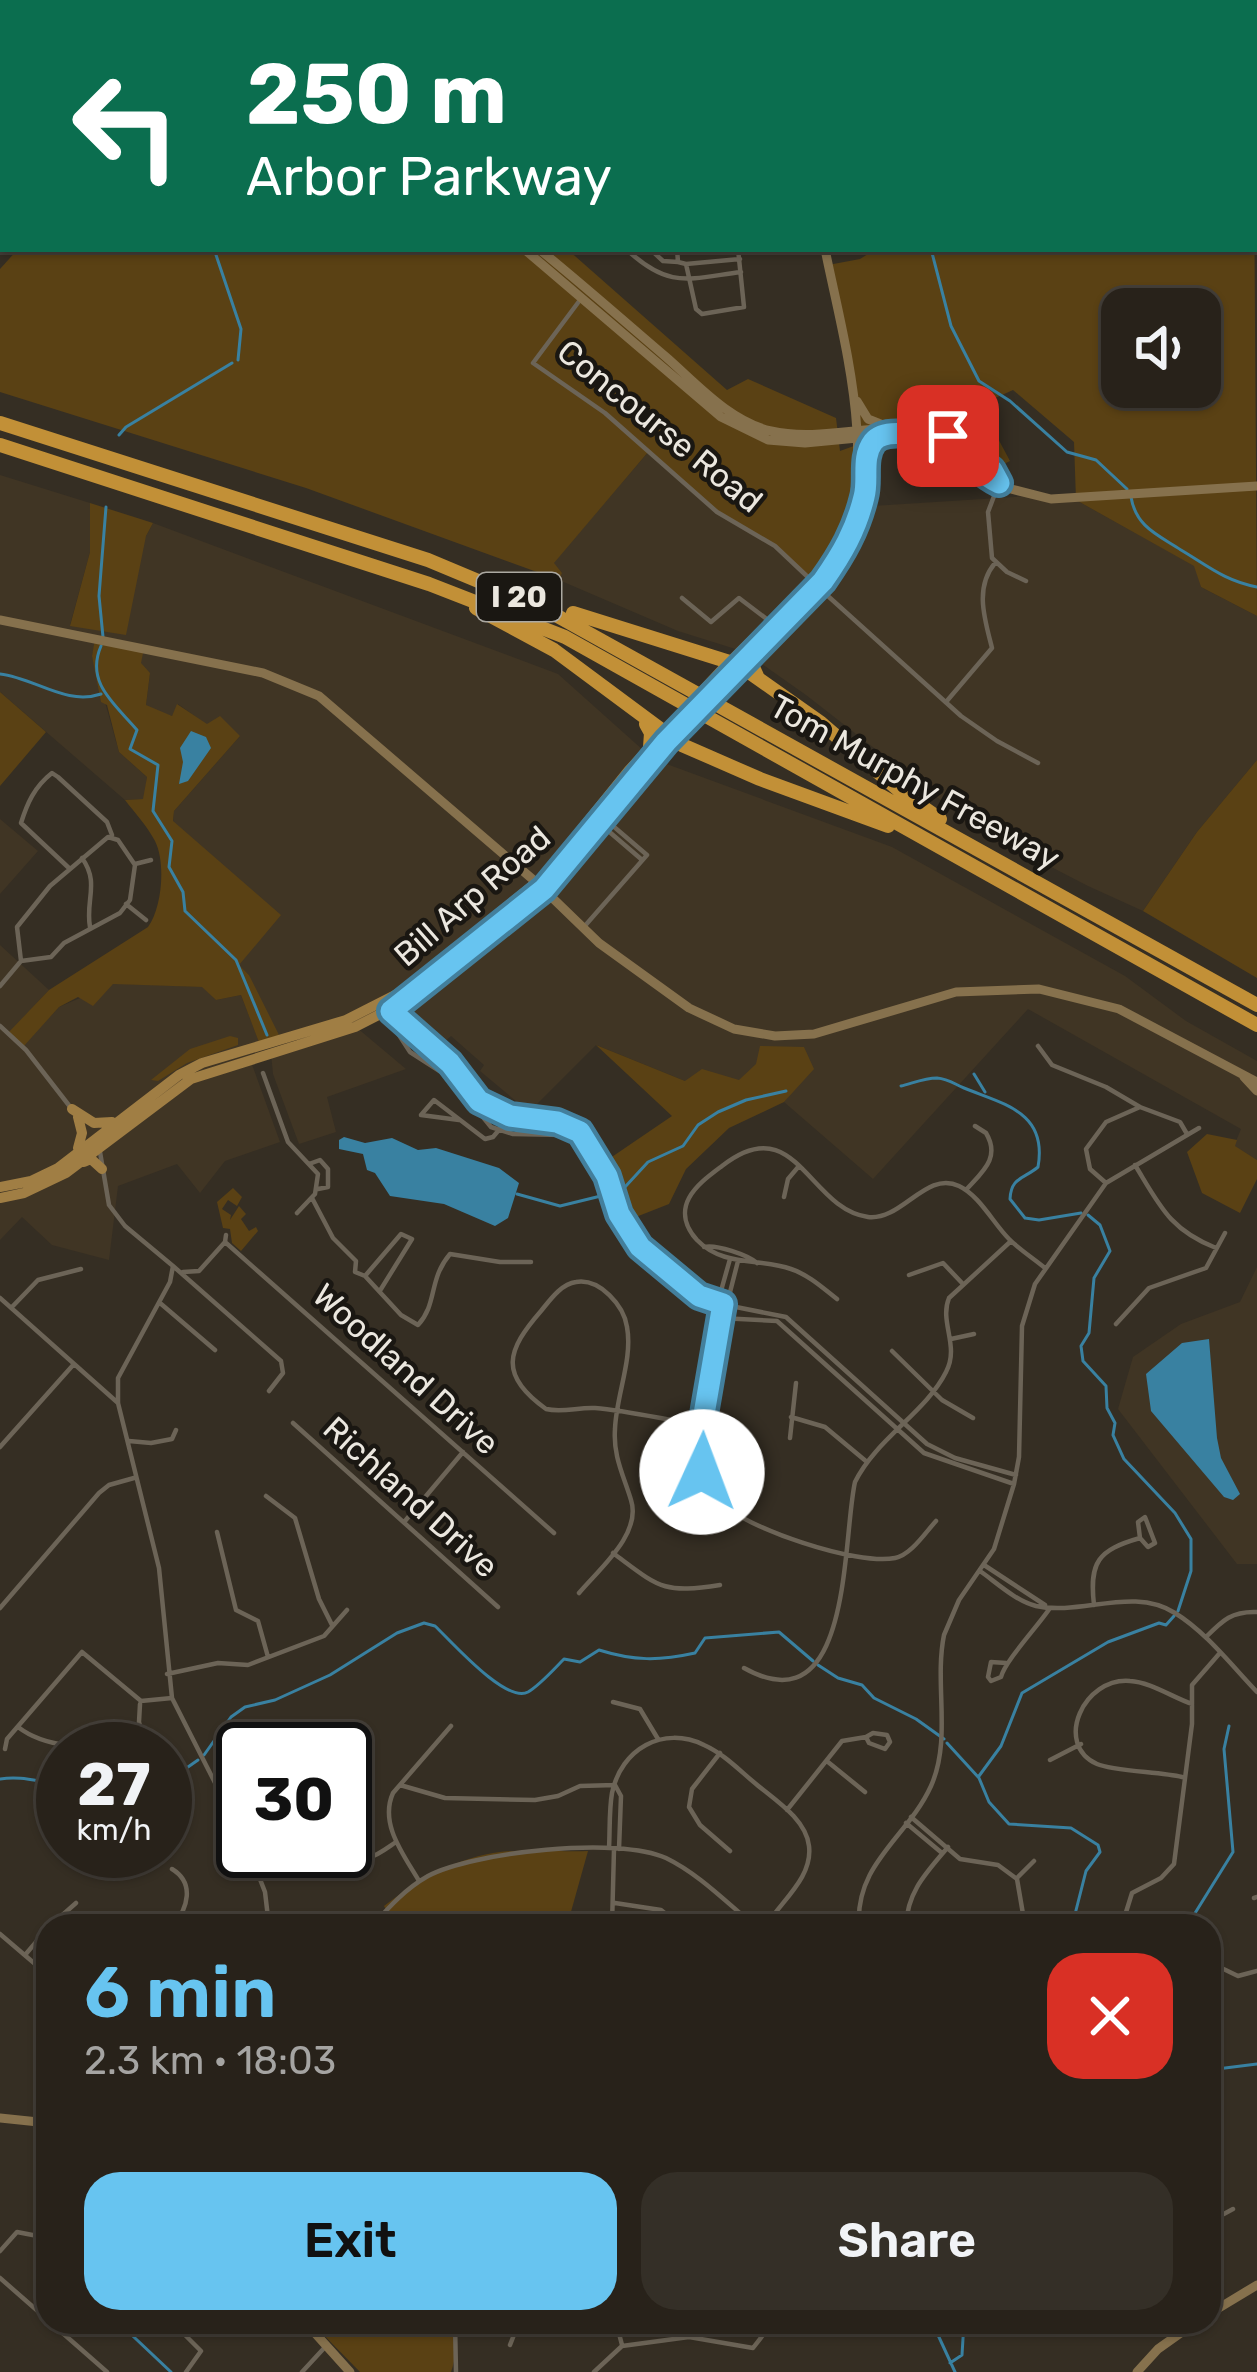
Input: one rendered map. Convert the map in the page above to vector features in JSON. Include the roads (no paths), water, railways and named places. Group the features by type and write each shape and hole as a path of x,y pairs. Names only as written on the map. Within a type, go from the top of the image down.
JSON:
{"highway":[{"name":"Tom Murphy Freeway","path":"0,423 428,560 576,624 1257,1005"},
{"name":"Tom Murphy Freeway","path":"0,445 429,584 530,622 609,660 1257,1025"},
{"path":"428,560 466,569 601,624 757,676 901,792 998,860"},
{"path":"429,584 542,642 665,742 873,819 1071,920"},
{"path":"753,651 751,662 757,676"}],"main road":[{"path":"528,252 736,427 768,440 788,442 888,426 922,428 948,436 992,470 999,483"},
{"path":"542,252 741,419 789,433 838,435 862,460 880,436"},
{"name":"Bill Arp Road","path":"724,668 753,651 814,583 850,516 862,460 860,430 826,252"},
{"path":"838,435 850,411 841,359 845,356"},
{"path":"852,392 868,419 888,426"},
{"path":"860,430 880,436 920,437 944,445 999,483 1028,496 1076,500 1257,486"},
{"name":"Bill Arp Road","path":"0,1187 31,1181 116,1133 191,1079 258,1065 386,1009 540,886 602,820 724,668 768,620 814,583"},
{"path":"0,620 263,673 304,687 336,707 583,928 689,1008 752,1033 814,1034 956,992 1039,989 1125,1012 1257,1082"},
{"name":"Bill Arp Road","path":"540,886 665,742"},
{"name":"Bill Arp Road","path":"0,1198 66,1173 121,1119 202,1063 386,1009"},
{"path":"258,1065 258,1049 274,1041"},
{"path":"1240,1073 1257,1091"},
{"path":"75,1113 103,1125 121,1119"},
{"path":"73,1156 82,1142 75,1113"},
{"path":"66,1173 91,1159 101,1166 116,1133"},
{"path":"0,2118 36,2122"},
{"path":"1221,2307 1257,2285"},
{"path":"315,2334 350,2372"},
{"path":"1138,2372 1179,2334"}],"street":[{"path":"629,252 650,271 669,278 742,272"},
{"path":"653,252 663,261 686,264 740,259"},
{"path":"677,252 678,262"},
{"path":"686,264 696,309 702,314 744,307 739,252"},
{"name":"Concourse Road","path":"582,298 533,363 605,413 717,512 776,546 814,583"},
{"path":"946,702 992,648 982,595 995,563 988,512 999,483"},
{"path":"995,563 1026,581"},
{"path":"814,583 979,730 1038,763"},
{"path":"682,598 711,622 739,598 768,620"},
{"path":"21,961 17,927 70,869 111,838 106,822 52,773 30,796 21,823 70,869"},
{"path":"583,928 645,858 602,820"},
{"path":"0,986 21,961 51,957 64,943 120,913 134,881 134,864 128,848 111,838"},
{"path":"82,858 92,871 94,888 90,929"},
{"path":"134,864 152,860"},
{"path":"126,904 146,920"},
{"path":"386,1009 450,1063 479,1101 510,1116 557,1122 580,1132 607,1176 621,1228 635,1251 687,1297 720,1318 770,1318 785,1325 924,1453 1014,1484"},
{"path":"386,1009 410,1052 452,1079 481,1118 499,1131 563,1135 590,1147"},
{"path":"0,1027 26,1050 97,1143 104,1193 115,1215 280,1361 284,1372 269,1391"},
{"path":"1038,1046 1052,1065 1180,1123 1186,1134"},
{"path":"258,1065 288,1142 318,1174 313,1198 297,1213"},
{"path":"459,1120 421,1115 434,1100 484,1139 499,1131 510,1116"},
{"path":"1106,1183 1090,1169 1086,1149 1106,1122 1140,1108"},
{"path":"499,1131 502,1113"},
{"path":"965,1190 993,1152 986,1132 975,1126"},
{"path":"859,1914 867,1875 923,1800 938,1766 944,1635 1003,1524 1016,1475 1028,1298 1106,1183 1199,1128"},
{"path":"838,1299 796,1271 734,1260 704,1247 690,1232 685,1209 690,1196 731,1159 762,1147 782,1152 836,1200 869,1217 894,1211 941,1183 965,1190 1011,1241 1046,1268"},
{"path":"309,1164 320,1160 328,1168 328,1187 317,1189"},
{"path":"1135,1165 1172,1223 1186,1235 1218,1248"},
{"path":"784,1197 788,1179 800,1166"},
{"path":"313,1198 328,1231 356,1261 355,1272 418,1325 430,1310 434,1279 450,1254 531,1262"},
{"path":"619,1214 640,1247 699,1296 785,1317 942,1453 1016,1475"},
{"path":"1116,1324 1138,1295 1206,1268 1226,1233"},
{"path":"364,1276 401,1234 412,1238 381,1292"},
{"name":"Woodland Drive","path":"172,1266 184,1272 200,1271 226,1239 554,1533"},
{"path":"744,1668 768,1678 784,1678 808,1670 824,1656 833,1637 852,1496 867,1462 950,1365 945,1310 962,1282 982,1270 1011,1241"},
{"path":"704,1247 712,1245 757,1263"},
{"path":"734,1260 719,1298 723,1304 701,1426 699,1463 712,1493 725,1507 798,1541 845,1553 899,1558 936,1521"},
{"path":"909,1275 943,1263 962,1282"},
{"path":"172,1266 160,1303 118,1378 118,1403 159,1568 172,1698 216,1785"},
{"path":"11,1308 38,1280 81,1269"},
{"path":"579,1593 629,1530 634,1513 615,1455 616,1411 628,1328 620,1307 602,1289 576,1282 557,1292 520,1335 512,1365 520,1386 539,1404 554,1411 592,1408 616,1411 701,1426"},
{"path":"1,1302 118,1403"},
{"path":"160,1303 215,1350"},
{"path":"951,1339 974,1334"},
{"path":"892,1351 932,1390 973,1418"},
{"path":"0,1447 74,1364"},
{"path":"500,1366 512,1365"},
{"path":"790,1438 796,1383"},
{"path":"791,1417 825,1427 867,1462"},
{"name":"Richland Drive","path":"292,1423 498,1607"},
{"path":"127,1440 165,1442 176,1430"},
{"path":"403,1522 463,1452"},
{"path":"0,1607 99,1493 134,1478"},
{"path":"266,1496 295,1518 319,1599 333,1627"},
{"path":"1145,1517 1155,1544 1148,1547 1139,1538 1138,1522 1145,1517"},
{"path":"217,1532 236,1610 257,1622 268,1658"},
{"path":"1094,1605 1096,1565 1115,1546 1139,1538"},
{"path":"613,1553 664,1588 684,1591 721,1585"},
{"path":"982,1568 1029,1604 1050,1608 1119,1601 1153,1604 1175,1612 1257,1691"},
{"path":"1006,1663 1023,1648 1050,1608"},
{"path":"167,1673 218,1663 248,1665 323,1636 347,1610"},
{"path":"1204,1638 1227,1617 1240,1611 1257,1612"},
{"path":"5,1749 7,1739 82,1652 141,1701 172,1698"},
{"path":"1125,1914 1132,1893 1161,1878 1174,1864 1197,1676 1219,1654"},
{"path":"1183,1777 1099,1765 1088,1759 1081,1744 1078,1713 1103,1687 1132,1681 1192,1704"},
{"path":"18,1727 32,1738 54,1744 146,1744 139,1722 141,1701"},
{"path":"614,1702 640,1709 658,1738"},
{"path":"419,1881 396,1842 388,1804 451,1726"},
{"path":"787,1810 842,1741 866,1737"},
{"path":"613,1914 621,1796 615,1785 632,1755 658,1738 692,1740 720,1754 787,1810 806,1834 805,1873 775,1914"},
{"path":"1049,1760 1081,1744"},
{"path":"720,1754 692,1790 688,1807 700,1825 730,1851"},
{"path":"826,1761 866,1792"},
{"path":"400,1785 446,1798 536,1800 580,1786 615,1785"},
{"path":"909,1820 945,1850 960,1858 998,1865 1017,1879 1023,1914"},
{"path":"372,1858 396,1842"},
{"path":"385,1914 419,1881 465,1861 614,1849 670,1860 740,1914"},
{"path":"907,1914 914,1888 945,1850"},
{"path":"1017,1879 1034,1861"},
{"path":"181,1914 188,1894 182,1878"},
{"path":"260,1878 268,1914"},
{"path":"64,1914 76,1903"},
{"path":"613,1903 666,1914"},
{"path":"0,1934 36,1965"},
{"path":"25,1955 36,1942"},
{"path":"1221,1968 1238,1976 1257,1971"},
{"path":"1221,2216 1233,2209"},
{"path":"0,2252 17,2232 36,2236"},
{"path":"0,2278 36,2310"},
{"path":"64,2334 107,2372"},
{"path":"184,2334 201,2350 186,2372"},
{"path":"455,2334 456,2372"},
{"path":"510,2344 514,2334"},
{"path":"619,2334 622,2346"},
{"path":"594,2372 622,2346 689,2337 753,2348 764,2334"},
{"path":"302,2372 326,2346"}],"water":[{"path":"191,731 206,737 211,748 188,781 179,784 180,748"},
{"path":"344,1137 365,1143 392,1138 418,1150 436,1148 499,1168 519,1183 508,1218 495,1226 444,1204 390,1196 375,1173 367,1170 363,1154 339,1149"},
{"path":"1209,1339 1221,1458 1240,1494 1233,1500 1224,1497 1151,1411 1146,1374 1182,1343"}],"waterway":[{"path":"215,252 241,329 238,360"},
{"path":"932,252 951,326 979,381 1010,401 1067,452 1096,460 1127,489"},
{"path":"119,435 232,363"},
{"path":"1131,497 1138,516 1156,535 1217,572 1257,587"},
{"path":"103,637 99,596 106,507"},
{"path":"101,646 97,659 100,682 137,730 130,749 158,765 153,811 172,841 169,867 183,892 185,911 236,960 267,1035"},
{"path":"0,674 63,694 101,694"},
{"path":"974,1074 985,1092"},
{"path":"901,1086 941,1079 1019,1112 1036,1133 1038,1167 1016,1182 1010,1199 1025,1218 1081,1213"},
{"path":"616,1191 648,1162 683,1146 698,1125 718,1112 786,1091"},
{"path":"517,1194 560,1206 609,1194"},
{"path":"1088,1215 1100,1225 1110,1251 1094,1278 1089,1333 1081,1346 1083,1361 1106,1386 1107,1408 1115,1423 1113,1435 1124,1459 1175,1513 1191,1539 1191,1571 1178,1611"},
{"path":"979,1776 1001,1746 1022,1693 1108,1642 1159,1623 1166,1625 1174,1616"},
{"path":"204,1755 231,1717 245,1707 275,1700 330,1675 397,1633 424,1623 435,1626 493,1680 518,1693 533,1689 564,1659 580,1662 599,1650 635,1658 670,1657 695,1653 705,1638 779,1632 813,1661"},
{"path":"818,1665 862,1685 874,1698 944,1739"},
{"path":"1194,1914 1233,1852 1224,1749 1229,1726"},
{"path":"947,1743 979,1778 989,1802 1009,1824 1071,1828 1098,1845 1100,1852 1086,1871 1075,1914"},
{"path":"192,1764 198,1760"},
{"path":"0,1779 36,1781"},
{"path":"1221,2068 1257,2064"},
{"path":"131,2334 171,2372"},
{"path":"938,2334 955,2372"},
{"path":"950,2363 962,2355 963,2334"}]}
